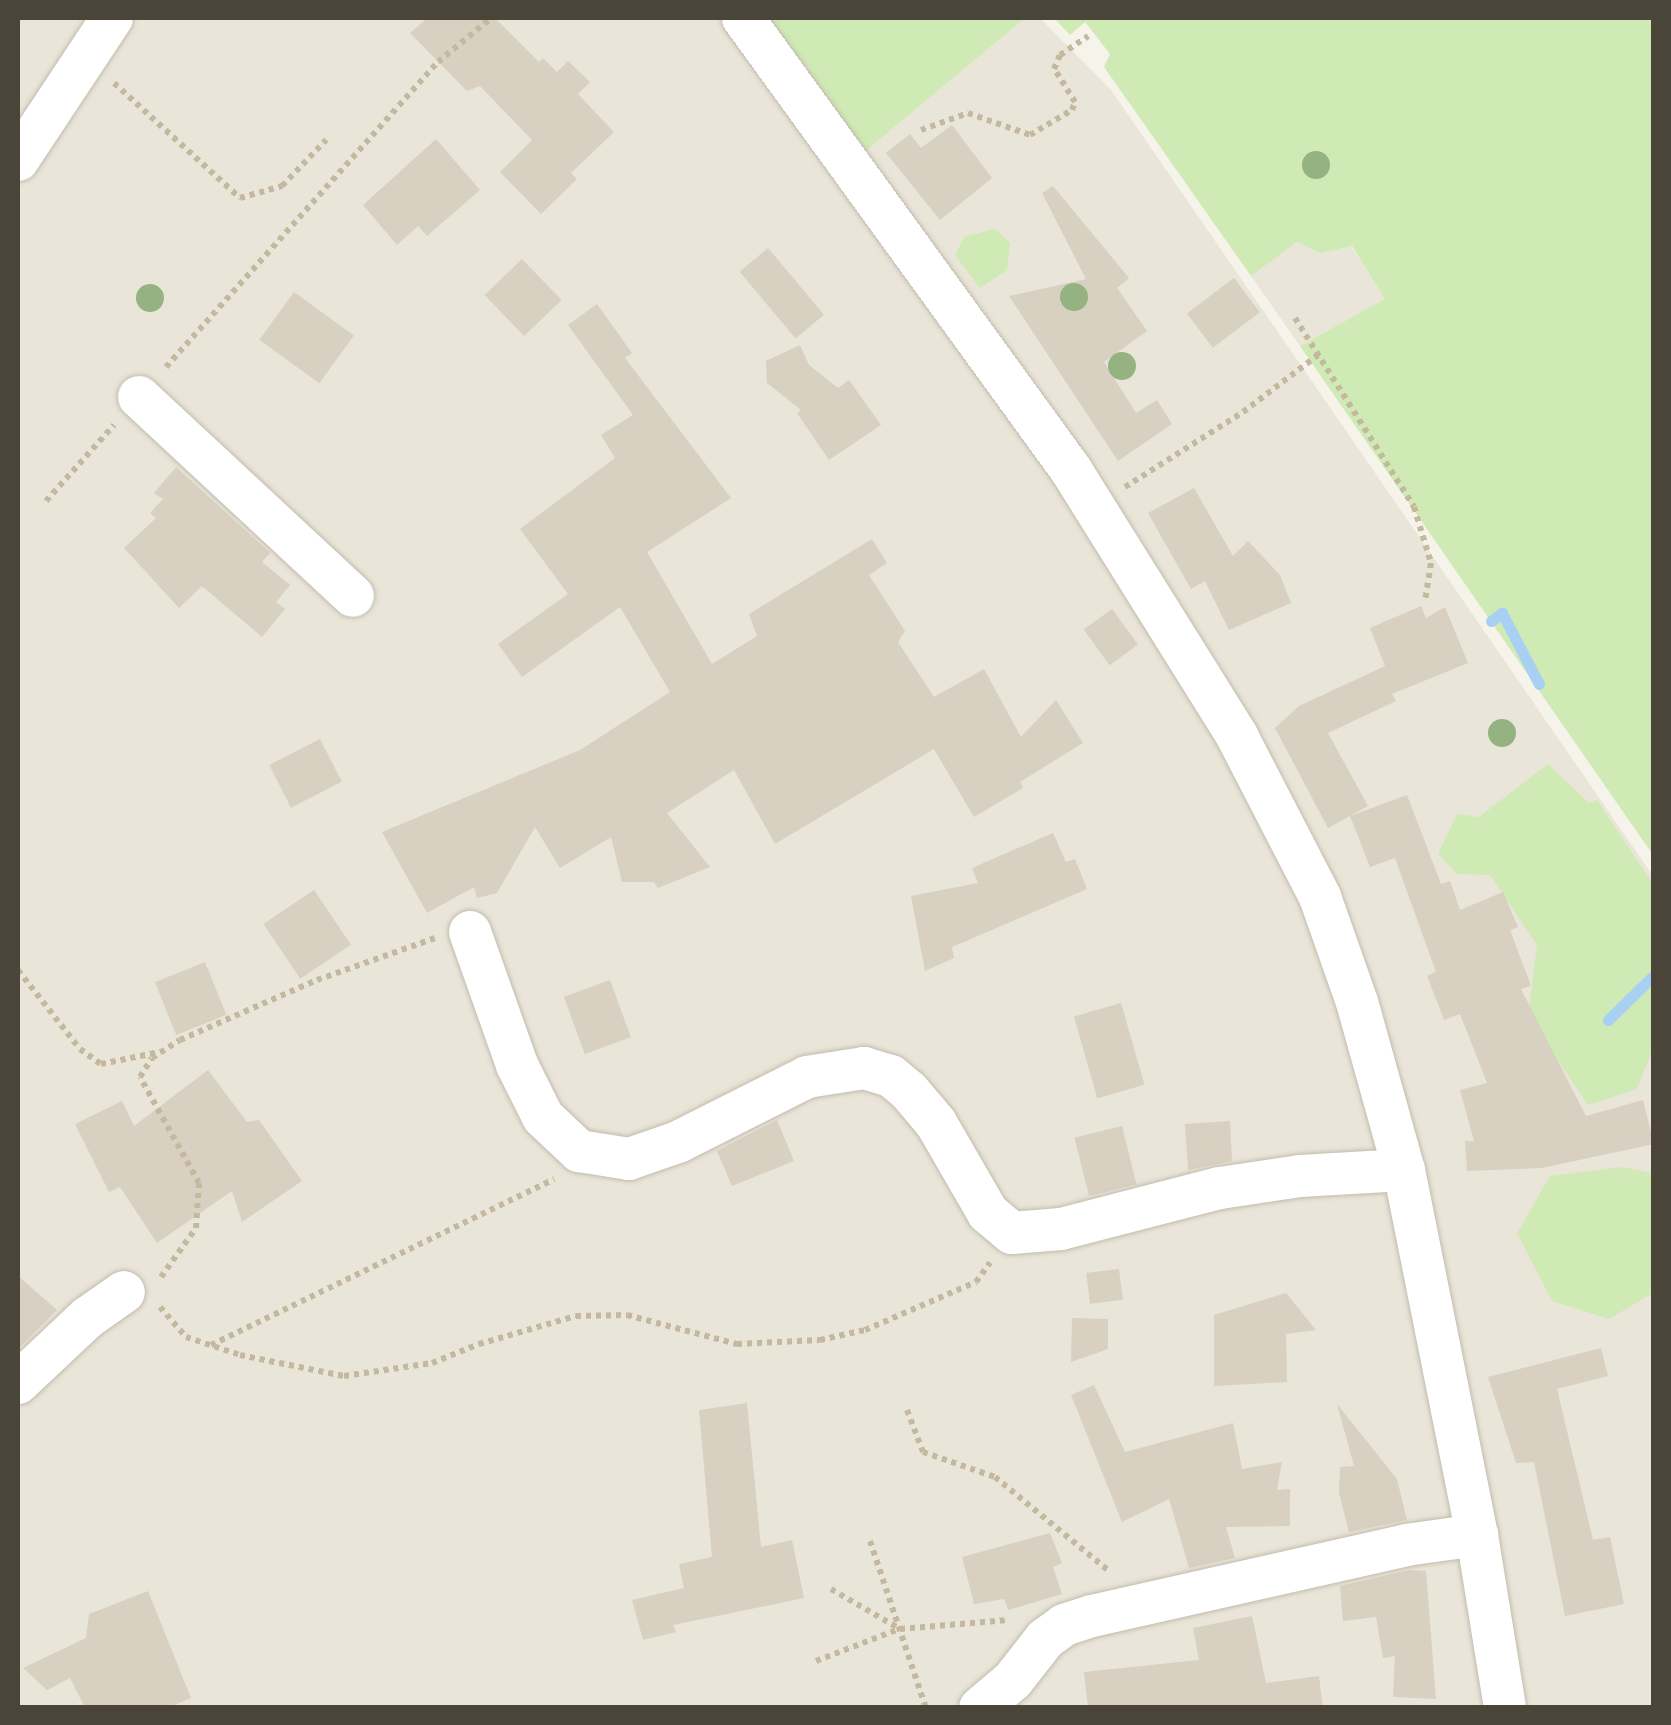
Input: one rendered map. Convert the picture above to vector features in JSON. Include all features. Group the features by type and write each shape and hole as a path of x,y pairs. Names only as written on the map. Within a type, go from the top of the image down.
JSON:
{"street":[{"path":"18,160 112,18"},
{"path":"744,18 1095,507 1237,736 1320,897 1357,1002 1404,1170 1477,1535 1505,1708"},
{"path":"140,397 353,596"},
{"path":"470,932 516,1065 543,1117 579,1150 628,1159 678,1142 808,1077 864,1068 892,1076 910,1091 936,1124 988,1213 1012,1234 1061,1229 1220,1188 1300,1176 1404,1170"},
{"path":"18,1383 87,1318 136,1293"},
{"path":"980,1708 1013,1680 1064,1625 1406,1545 1477,1535"}],"path":[{"path":"46,501 438,62 492,18"},
{"path":"920,130 968,113 1030,135 1072,110 1075,102 1054,69 1060,56 1088,36"},
{"path":"85,62 130,95 240,198 282,186 326,140"},
{"path":"1296,318 1414,506 1431,563 1425,600"},
{"path":"1095,507 1243,412 1318,354"},
{"path":"18,970 80,1049 101,1064 161,1052 317,980 417,943 470,932"},
{"path":"161,1052 140,1077 199,1183 196,1228 136,1293 186,1337 344,1376 432,1363 479,1344 576,1316 628,1314 737,1344 820,1340 864,1330 976,1282 1012,1234"},
{"path":"211,1344 564,1174"},
{"path":"907,1410 923,1452 995,1478 1098,1565 1162,1601"},
{"path":"870,1541 926,1708"},
{"path":"830,1589 900,1629"},
{"path":"816,1662 900,1629 1014,1620"}],"shaded area":[{"path":"18,18 1040,18 1111,90 1653,876 1653,1707 18,1707"},
{"path":"1297,242 1320,253 1351,246 1386,299 1300,346 1251,276"}],"green space":[{"path":"761,18 1025,18 863,153 804,73 811,67 780,55"},
{"path":"1054,18 1653,18 1653,855 1300,346 1385,299 1352,246 1320,253 1297,242 1251,276 1104,67 1110,54 1085,22 1070,35"},
{"path":"995,229 1010,243 1007,270 980,288 955,255 965,236"},
{"path":"1548,764 1589,803 1597,800 1653,884 1653,1048 1637,1089 1588,1105 1528,1017 1537,945 1490,875 1457,874 1438,854 1457,814 1479,817"},
{"path":"1622,1167 1653,1173 1653,1293 1609,1319 1552,1301 1517,1233 1550,1176"}],"building":[{"path":"427,18 495,18 539,62 543,58 557,72 568,61 590,82 578,94 614,132 571,173 577,179 541,214 500,172 532,140 480,86 467,91 410,33"},
{"path":"952,125 992,178 940,220 886,153 910,134 921,148"},
{"path":"436,139 480,190 427,236 418,226 397,245 363,205"},
{"path":"1053,186 1129,278 1117,288 1147,331 1104,362 1136,413 1157,400 1172,424 1118,461 1009,296 1086,279 1042,193"},
{"path":"768,248 824,315 796,338 740,272"},
{"path":"522,259 562,300 524,336 485,295"},
{"path":"1234,278 1260,312 1213,348 1187,314"},
{"path":"294,292 354,335 319,383 259,340"},
{"path":"597,304 632,353 625,358 731,498 647,552 712,664 757,636 749,614 872,539 887,563 869,575 905,631 898,642 934,697 984,669 1021,737 1056,700 1083,743 1020,782 1023,788 974,817 934,749 775,844 734,770 667,813 710,867 658,888 654,882 622,882 611,837 560,868 535,827 497,893 477,898 474,887 427,913 382,832 580,750 670,692 620,607 522,677 498,644 568,594 520,529 615,458 601,435 633,415 568,325"},
{"path":"800,345 809,365 838,388 849,380 881,425 829,460 797,413 801,410 767,383 766,361"},
{"path":"176,467 270,553 262,562 290,585 276,602 285,609 262,637 202,586 179,608 124,548 156,518 150,513 163,499 154,493"},
{"path":"1194,488 1233,556 1248,541 1280,575 1291,603 1229,630 1205,581 1191,589 1148,513"},
{"path":"1421,606 1426,618 1445,607 1468,663 1392,694 1396,701 1328,733 1368,806 1328,828 1275,728 1299,706 1385,666 1370,628"},
{"path":"1112,609 1138,645 1110,665 1084,630"},
{"path":"320,739 342,782 291,808 269,765"},
{"path":"1407,795 1441,884 1450,881 1460,910 1503,892 1518,927 1510,930 1531,986 1521,989 1586,1116 1643,1100 1654,1144 1542,1168 1467,1171 1465,1141 1474,1141 1460,1090 1487,1083 1460,1014 1444,1020 1427,976 1436,972 1395,858 1370,867 1350,816"},
{"path":"1053,833 1066,862 1075,859 1087,889 952,947 954,958 925,971 911,896 978,883 972,868"},
{"path":"314,890 351,945 300,979 263,924"},
{"path":"205,962 226,1015 176,1035 155,982"},
{"path":"610,980 631,1037 585,1054 564,997"},
{"path":"1121,1003 1144,1085 1097,1098 1074,1017"},
{"path":"208,1070 247,1122 259,1120 302,1181 242,1222 232,1191 157,1243 120,1187 109,1192 75,1124 122,1101 134,1126"},
{"path":"777,1120 794,1161 732,1186 717,1151"},
{"path":"1230,1121 1232,1161 1188,1170 1185,1124"},
{"path":"1122,1126 1137,1184 1089,1196 1074,1138"},
{"path":"1119,1269 1123,1300 1090,1304 1086,1273"},
{"path":"18,1276 57,1310 18,1349"},
{"path":"1286,1293 1316,1330 1286,1334 1287,1382 1214,1386 1214,1315"},
{"path":"1072,1318 1108,1319 1108,1349 1071,1362"},
{"path":"1601,1348 1608,1376 1557,1389 1593,1540 1610,1537 1624,1604 1565,1616 1534,1462 1516,1463 1488,1377"},
{"path":"1094,1385 1125,1452 1233,1423 1242,1469 1282,1462 1277,1490 1290,1489 1290,1526 1226,1527 1235,1558 1189,1568 1169,1499 1122,1522 1071,1395"},
{"path":"747,1403 761,1547 792,1540 804,1598 673,1625 676,1632 643,1640 632,1600 684,1588 679,1564 712,1557 699,1410"},
{"path":"1337,1404 1397,1479 1407,1520 1349,1532 1339,1493 1340,1467 1354,1466"},
{"path":"1050,1533 1062,1563 1053,1567 1062,1594 1008,1610 1004,1599 974,1604 962,1557"},
{"path":"1410,1570 1426,1571 1436,1699 1393,1697 1395,1656 1383,1658 1376,1617 1343,1621 1340,1586"},
{"path":"148,1591 191,1698 167,1708 85,1708 70,1678 47,1690 23,1668 86,1638 89,1614"},
{"path":"1252,1616 1266,1683 1319,1676 1323,1708 1088,1708 1084,1672 1199,1660 1193,1628"}],"waterway":[{"path":"1491,621 1502,613 1539,684"},
{"path":"1608,1020 1654,975"}]}
